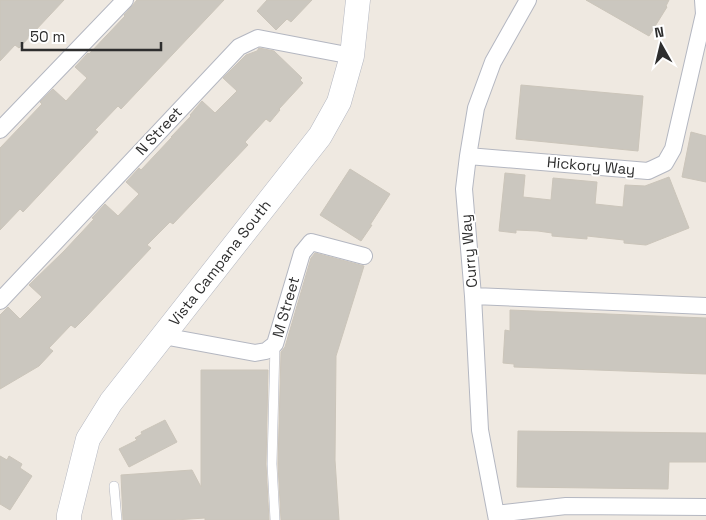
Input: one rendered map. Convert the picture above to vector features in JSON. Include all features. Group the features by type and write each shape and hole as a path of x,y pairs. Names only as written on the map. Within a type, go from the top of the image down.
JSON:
{"street":[{"path":"0,130 125,0"},
{"name":"Vista Campana South","path":"69,520 88,439 110,402 320,136 339,102 352,56 358,0"},
{"name":"Curry Way","path":"497,517 480,430 473,296 464,189 476,108 493,62 528,0"},
{"name":"Hickory Way","path":"468,156 648,171 665,163 673,149 704,14 703,0"},
{"name":"N Street","path":"0,301 239,47 258,38 352,56"},
{"name":"M Street","path":"163,336 255,353 266,351 275,344 302,253 311,242 364,256"},
{"path":"473,296 706,306"},
{"path":"497,517 566,506 706,507"}],"lane":[{"path":"275,344 272,464 276,520"},
{"path":"114,486 117,520"}],"building":[{"path":"0,0 64,0 19,48 15,45 0,61"},
{"path":"137,0 224,0 121,109 118,106 95,130 98,132 23,212 20,209 0,230 0,148 42,104 40,102 53,89 66,101 87,78 75,67 125,16"},
{"path":"267,0 312,0 291,22 287,19 276,30 257,11"},
{"path":"586,0 669,0 667,7 649,36"},
{"path":"259,48 274,51 302,78 300,80 303,83 279,109 270,122 266,119 245,142 248,145 173,224 170,222 147,245 151,248 86,317 75,328 71,325 49,348 53,351 39,366 0,389 0,315 8,307 20,319 42,297 29,285 64,251 94,219 92,218 105,204 118,216 139,194 126,182 139,168 141,170 172,137 202,101 215,113 237,91 223,78 246,55 257,51"},
{"path":"521,85 643,96 638,151 516,139"},
{"path":"691,132 706,136 706,182 682,177"},
{"path":"350,169 390,194 361,241 320,215"},
{"path":"505,173 525,175 523,197 551,200 553,178 597,182 595,204 623,207 625,185 645,186 669,177 689,228 646,245 624,243 624,240 587,236 587,239 552,236 552,233 538,231 516,230 516,233 499,231"},
{"path":"315,253 364,266 336,356 335,460 339,520 281,520 278,464 281,352 285,347 311,258"},
{"path":"510,310 706,318 706,374 514,367 514,364 503,363 505,330 510,331"},
{"path":"201,370 268,370 266,464 269,520 205,520 205,518 123,520 121,475 192,470 201,487"},
{"path":"165,420 177,442 129,467 119,449 137,440 135,438 142,434 141,432"},
{"path":"518,431 706,433 706,462 669,462 668,489 517,487"},
{"path":"0,456 7,460 9,456 22,464 20,468 32,476 10,510 0,504"}]}
